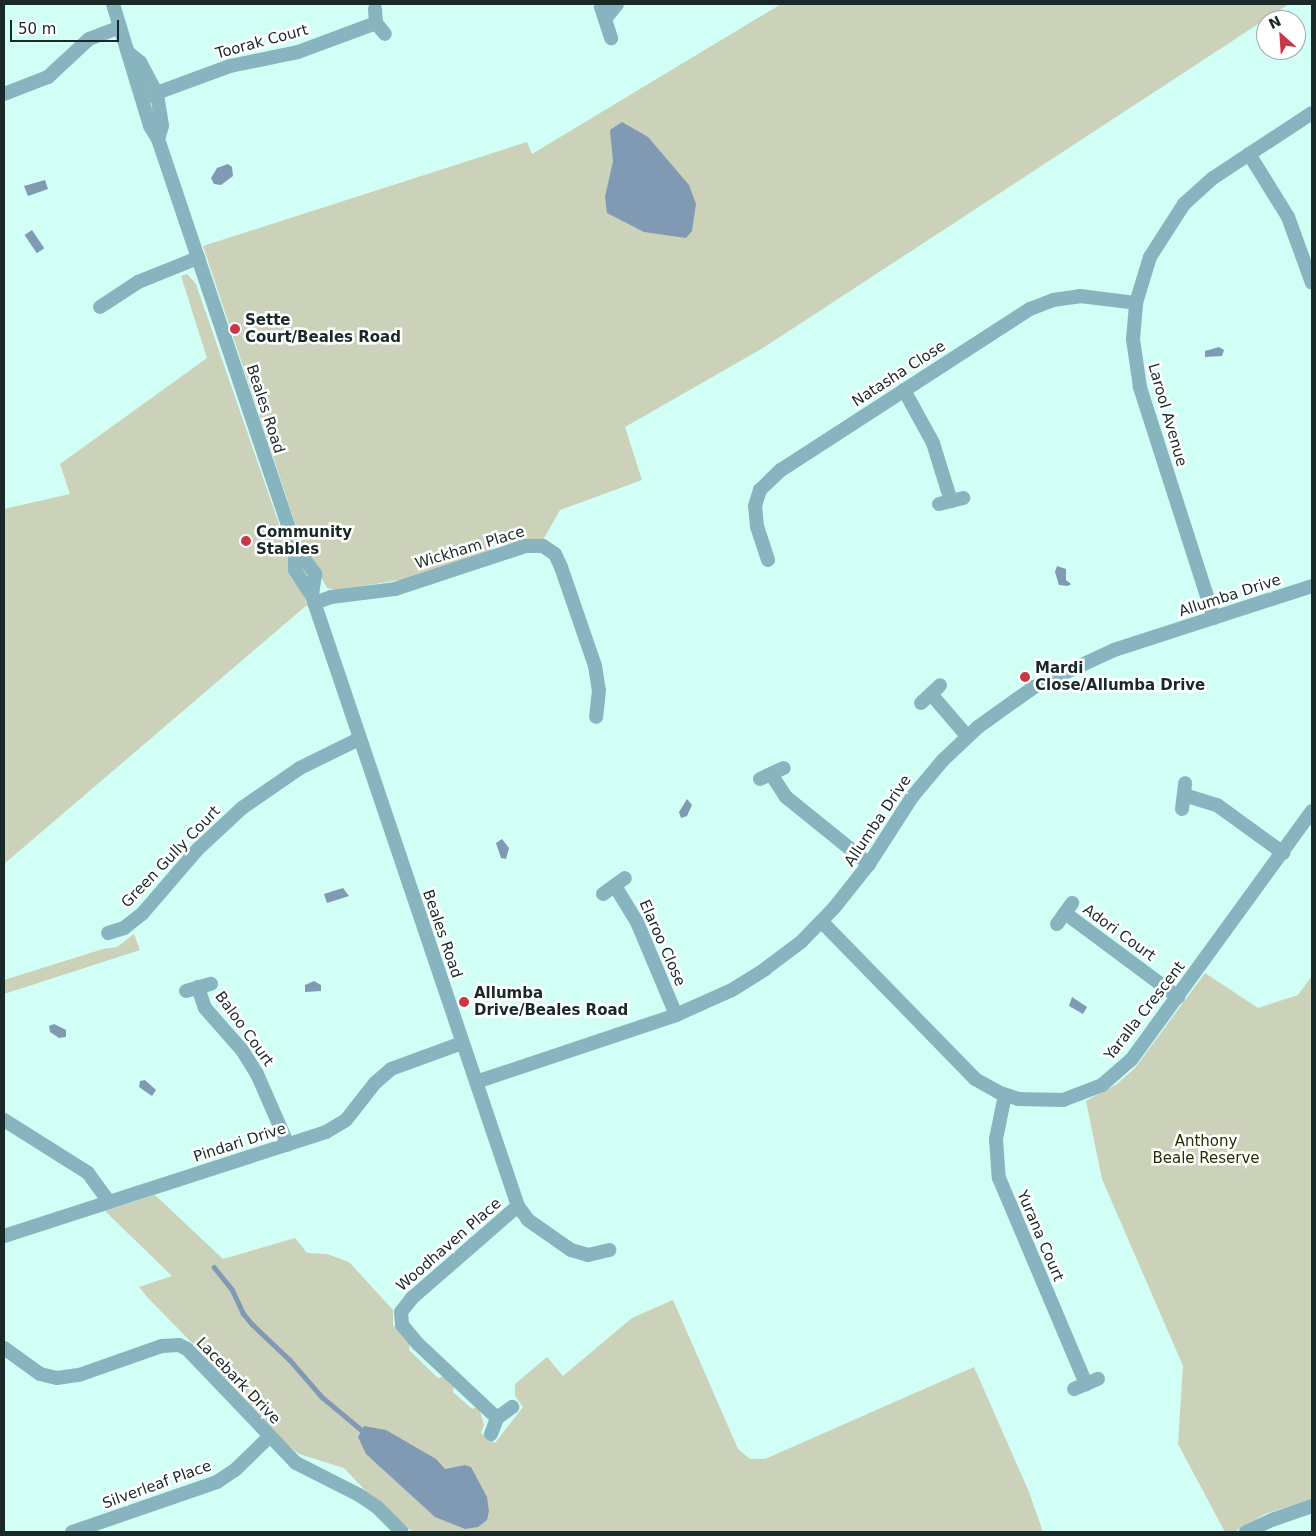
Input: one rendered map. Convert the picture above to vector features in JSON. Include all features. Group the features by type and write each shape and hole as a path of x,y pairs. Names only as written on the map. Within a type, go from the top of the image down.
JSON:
{"street":[{"name":"Beales Road","path":"112,4 130,54 140,62 150,96 162,126 158,138 295,547 314,570 316,584 313,599 518,1206 528,1220 571,1250 588,1255 609,1250"},
{"path":"610,38 603,12 617,4"},
{"name":"Toorak Court","path":"150,96 230,66 298,52 376,16 385,34"},
{"path":"4,94 48,77 89,39 120,26"},
{"name":"Larool Avenue","path":"1214,618 1140,387 1133,339 1136,303 1147,264 1173,218 1199,189 1312,113"},
{"path":"1249,154 1288,217 1312,283"},
{"path":"100,307 126,288 198,258"},
{"name":"Natasha Close","path":"768,560 757,527 754,506 765,483 1014,318 1042,304 1093,296 1136,303"},
{"path":"904,390 933,443 951,501"},
{"name":"Wickham Place","path":"313,599 395,589 526,546 543,546 555,554 561,567 595,666 598,690 596,717"},
{"name":"Allumba Drive","path":"476,1082 676,1016 748,980 822,922 869,864 912,797 967,736 1018,697 1062,672 1114,650 1312,586"},
{"path":"931,694 967,736"},
{"name":"Green Gully Court","path":"108,933 124,928 142,914 198,849 248,803 300,768 359,739"},
{"path":"772,774 786,797 869,864"},
{"path":"1183,796 1217,805 1283,853"},
{"name":"Yaralla Crescent","path":"822,922 959,1064 984,1085 1005,1095 1051,1101 1074,1097 1102,1086 1131,1060 1312,812"},
{"name":"Elaroo Close","path":"614,886 640,928 676,1016"},
{"name":"Adori Court","path":"1065,913 1178,997"},
{"name":"Baloo Court","path":"198,987 205,1008 242,1050 258,1074 288,1145"},
{"name":"Pindari Drive","path":"4,1236 326,1132 346,1120 375,1083 391,1069 462,1043"},
{"name":"Yurana Court","path":"1005,1095 996,1139 999,1178 1086,1384"},
{"path":"4,1120 88,1173 109,1202"},
{"name":"Woodhaven Place","path":"497,1418 418,1344 402,1325 401,1312 412,1298 518,1206"},
{"name":"Lacebark Drive","path":"4,1348 40,1374 57,1378 79,1374 162,1346 179,1344 187,1349 269,1437 307,1471 377,1507 402,1532"},
{"path":"491,1434 497,1418 512,1406"},
{"name":"Silverleaf Place","path":"72,1532 217,1482 269,1437"},
{"path":"1246,1532 1272,1520 1312,1506"}],"green space":[{"path":"781,4 1289,4 1280,10 1256,10 1256,26 763,348 625,427 642,480 560,510 543,540 531,539 508,546 504,536 488,541 491,551 406,579 336,590 327,588 302,544 203,246 527,142 532,154"},
{"path":"187,274 196,284 307,605 4,864 4,509 70,494 60,464 207,358 181,276"},
{"path":"134,934 140,950 4,994 4,980 103,949 117,947"},
{"name":"Anthony Beale Reserve","path":"1205,973 1258,1008 1298,995 1312,976 1312,1499 1265,1514 1234,1532 1225,1532 1178,1444 1183,1366 1102,1179 1086,1101 1117,1084 1135,1068"},
{"path":"155,1195 223,1259 295,1238 307,1253 327,1254 349,1262 393,1310 393,1325 410,1344 409,1350 438,1378 444,1376 454,1386 453,1392 472,1409 477,1407 484,1425 481,1433 495,1443 523,1407 515,1396 515,1384 547,1357 563,1376 632,1318 673,1300 738,1449 750,1459 765,1459 974,1367 1029,1492 1043,1532 413,1532 382,1508 344,1468 299,1454 254,1417 194,1345 139,1287 172,1276 105,1211"}],"water":[{"path":"622,122 648,137 689,185 696,204 692,231 686,238 644,232 607,213 605,197 613,161 610,130"},
{"path":"228,164 232,167 233,176 221,185 214,184 211,178 217,168"},
{"path":"45,180 48,189 28,196 24,186"},
{"path":"32,230 44,248 37,253 25,235"},
{"path":"1219,347 1224,350 1222,356 1205,357 1205,351"},
{"path":"1057,566 1066,569 1066,580 1071,584 1068,586 1059,585 1055,572"},
{"path":"687,799 692,805 687,816 681,818 679,812"},
{"path":"502,839 509,848 506,859 501,858 496,843"},
{"path":"343,888 349,896 327,903 324,894"},
{"path":"314,981 321,985 321,991 305,992 305,985"},
{"path":"1072,997 1087,1007 1083,1014 1069,1006"},
{"path":"54,1024 66,1030 66,1037 59,1038 50,1032 49,1026"},
{"path":"145,1080 156,1090 152,1096 139,1087 140,1081"},
{"path":"364,1426 386,1430 436,1459 445,1469 465,1465 471,1467 487,1497 489,1511 487,1520 478,1527 465,1529 435,1517 366,1454 358,1437"}],"waterway":[{"path":"214,1267 232,1289 243,1313 252,1324 290,1360 322,1397 364,1432"}],"place":[{"name":"Sette Court/Beales Road","path":"235,329"},
{"name":"Community Stables","path":"246,541"},
{"name":"Mardi Close/Allumba Drive","path":"1025,677"},
{"name":"Allumba Drive/Beales Road","path":"464,1002"}]}
